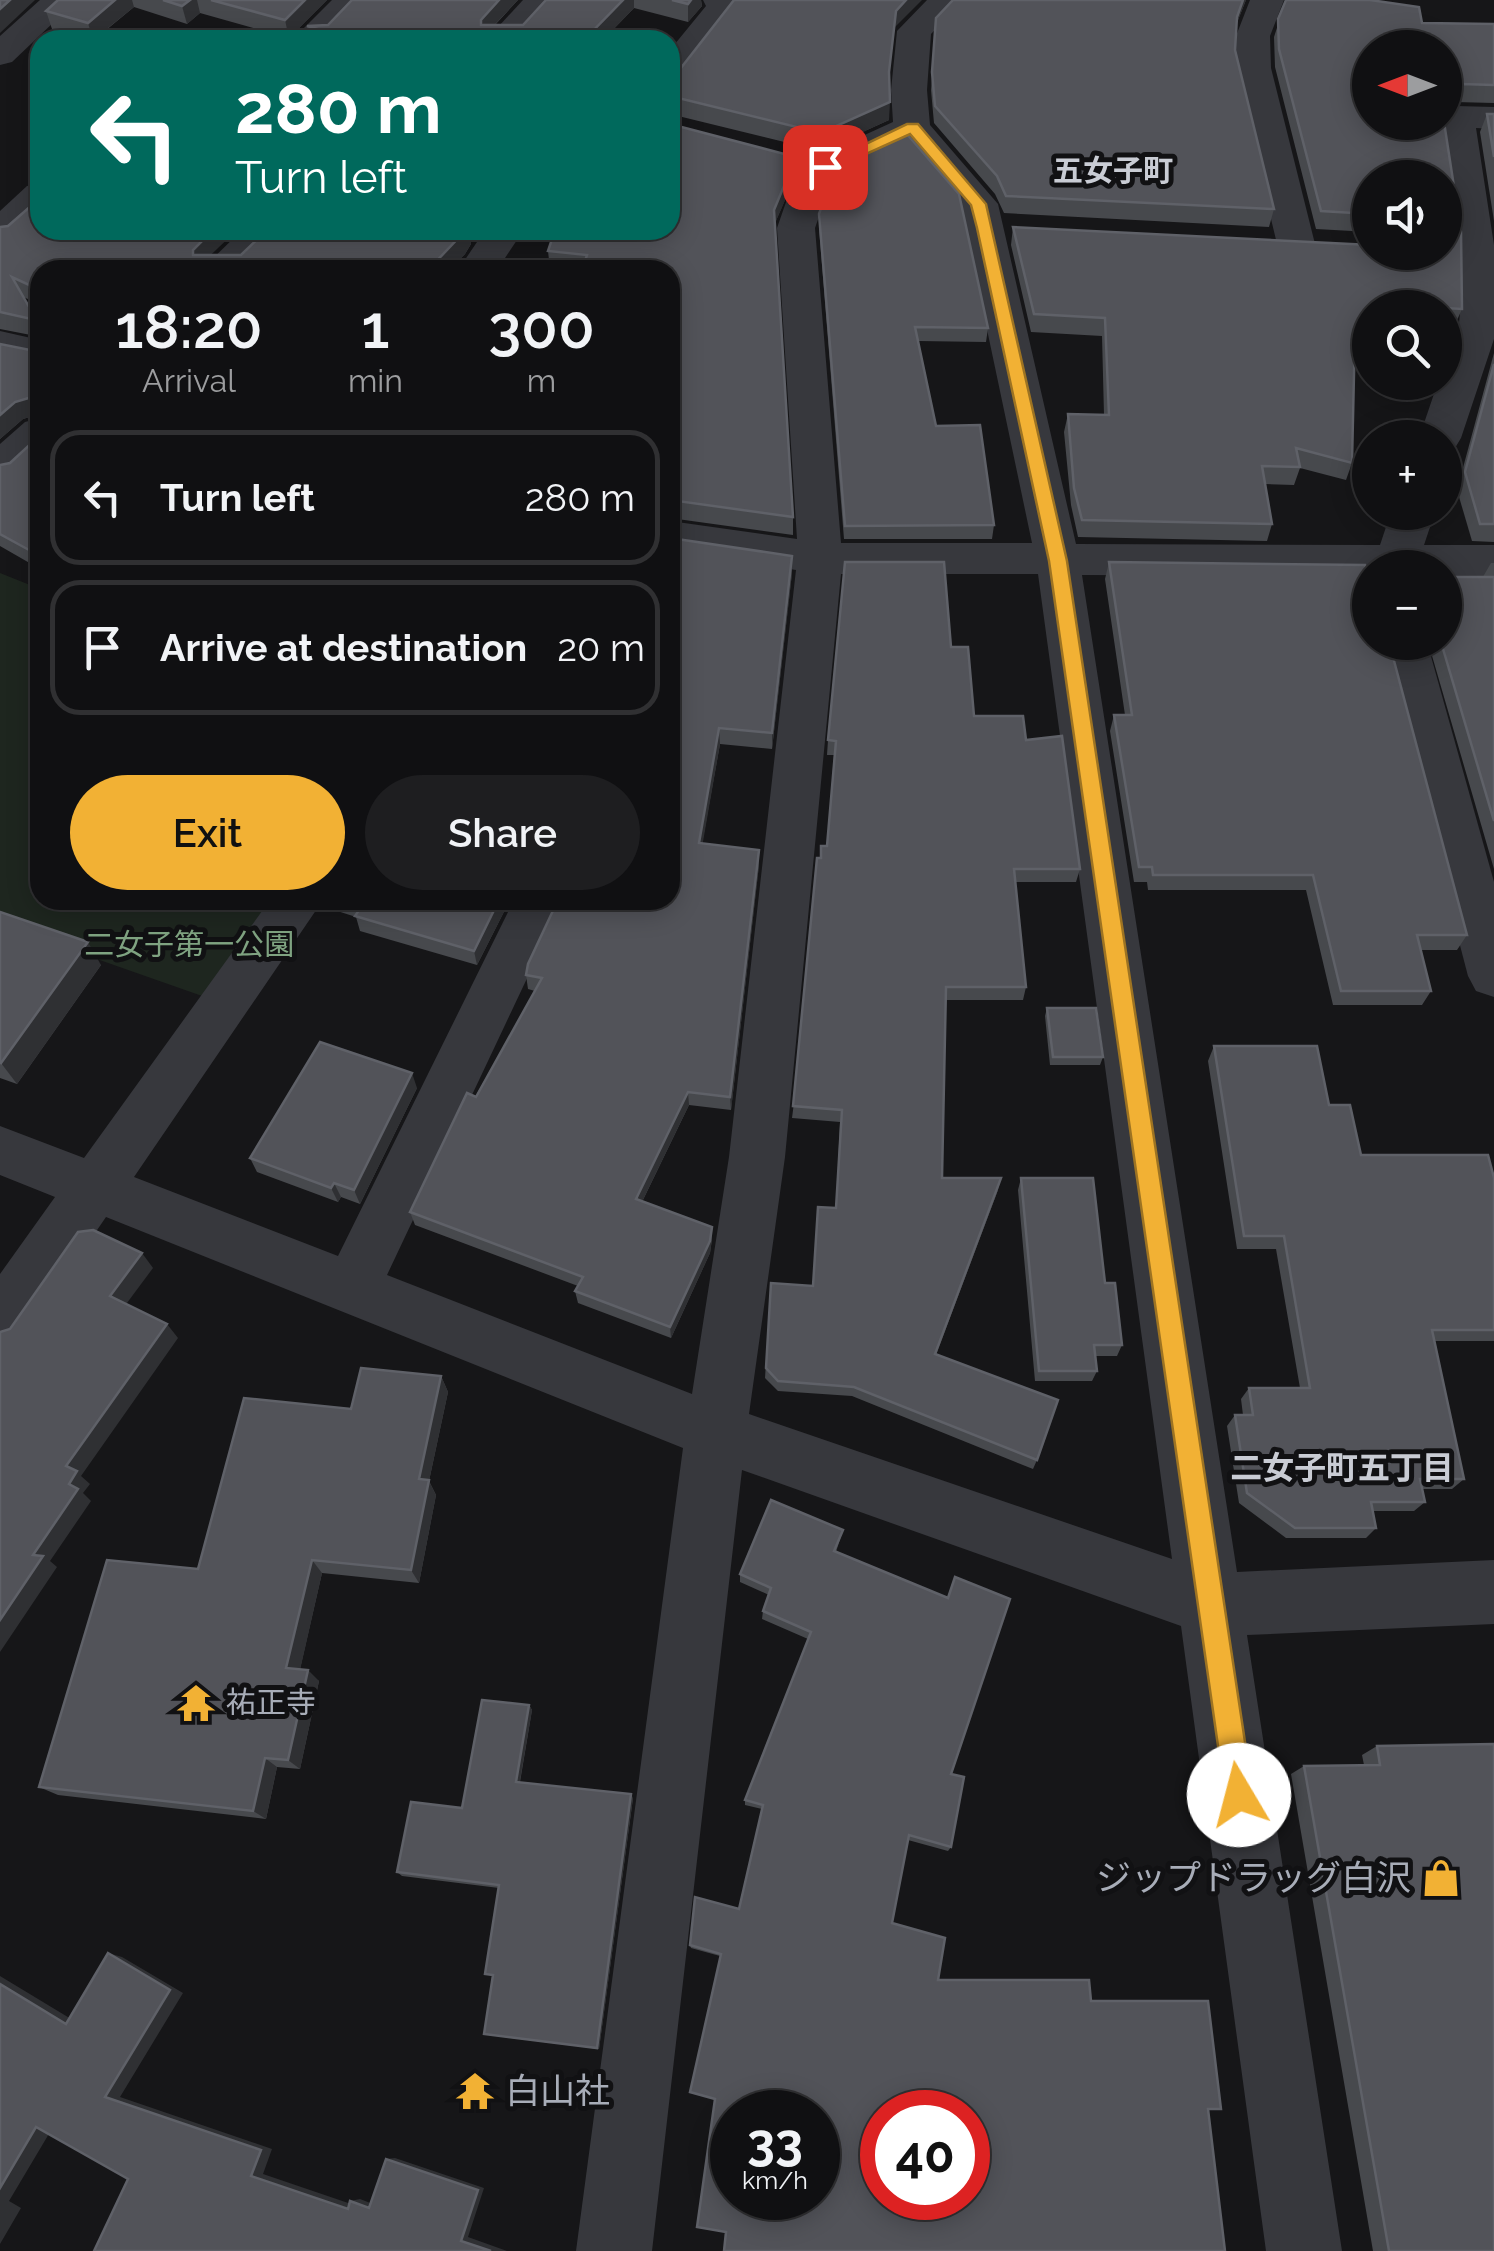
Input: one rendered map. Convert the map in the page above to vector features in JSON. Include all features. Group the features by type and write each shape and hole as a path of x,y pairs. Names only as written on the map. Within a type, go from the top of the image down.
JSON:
{"street":[{"path":"0,55 60,0"},
{"path":"320,30 352,0"},
{"path":"513,30 542,0"},
{"path":"680,61 723,7 720,0"},
{"path":"946,0 914,31 909,90 912,127 978,204 1005,229 1058,561 1304,2251"},
{"path":"1257,242 1315,245 1253,68 1253,36 1267,0"},
{"path":"1457,160 1456,117 1494,118"},
{"path":"614,2251 716,1432 757,1158 820,558 796,228 812,182 808,163 912,127"},
{"path":"0,232 30,204"},
{"path":"231,260 254,240"},
{"path":"1446,420 1479,324 1462,260"},
{"path":"0,344 30,351"},
{"path":"0,468 30,441"},
{"path":"680,537 820,558 1352,563"},
{"path":"1462,562 1494,561"},
{"path":"1409,660 1494,976"},
{"path":"0,1322 291,910"},
{"path":"352,1288 534,910"},
{"path":"0,1150 716,1432 1212,1605 1494,1592"}],"green space":[{"name":"二女子第一公園","path":"0,573 30,585 30,910 268,910 205,997 0,925"}],"building":[{"path":"58,0 115,0 88,23 46,11"},
{"path":"163,0 190,0 182,6"},
{"path":"211,0 305,0 285,20"},
{"path":"352,0 499,0 481,25 523,25 546,0 623,0 594,30 322,30 307,26 328,25"},
{"path":"734,0 906,0 896,11 890,102 821,133 680,98 680,69"},
{"path":"953,0 1243,0 1237,17 1235,50 1274,209 1006,196 997,176 935,106 932,72 936,18"},
{"path":"1286,0 1370,0 1419,7 1422,23 1494,24 1494,85 1462,84 1462,30 1352,30 1352,140 1447,140 1450,160 1352,160 1352,213 1321,211 1279,49 1278,19"},
{"path":"1487,114 1494,114 1494,157"},
{"path":"680,127 796,157 774,210 793,517 680,501 680,260 585,260 587,255 548,251 552,240 680,240"},
{"path":"906,133 959,194 988,328 915,327 936,426 980,425 994,525 845,526 819,214 841,164"},
{"path":"30,207 30,240 203,240 193,255 241,255 257,240 456,240 438,260 30,260 30,285 12,277 30,308 30,319 0,312 0,227 8,226"},
{"path":"1013,227 1352,244 1352,270 1461,270 1462,290 1352,290 1352,463 1296,448 1300,467 1262,466 1272,524 1082,520 1074,488 1068,414 1109,415 1105,318 1034,314"},
{"path":"0,344 30,350 30,398 15,402 0,415"},
{"path":"1494,364 1494,524 1480,524 1465,472"},
{"path":"30,445 30,550 0,534 0,465 10,463"},
{"path":"680,539 792,556 772,733 719,728 699,843 759,850 730,1097 688,1092 636,1199 712,1227 710,1241 670,1327 575,1291 583,1277 410,1212 467,1093 476,1097 542,978 526,975 553,910 680,910"},
{"path":"845,562 944,562 951,647 968,647 974,716 1023,716 1026,740 1062,736 1080,869 1014,869 1026,987 946,987 942,1178 1001,1178 935,1354 1058,1400 1037,1460 854,1387 778,1381 766,1368 771,1283 813,1286 818,1207 836,1208 842,1110 793,1106 817,858 821,858 821,846 827,846 836,741 828,740"},
{"path":"1109,562 1352,565 1352,660 1394,660 1467,935 1417,935 1431,991 1341,991 1313,875 1153,875 1152,867 1139,867 1114,715 1132,715"},
{"path":"1462,577 1494,577 1494,821 1446,660 1462,660"},
{"path":"359,910 494,910 474,951 355,916"},
{"path":"0,912 88,942 1,1063 0,1062"},
{"path":"1047,1008 1096,1008 1103,1057 1053,1057"},
{"path":"320,1042 412,1073 354,1190 334,1183 331,1188 250,1158"},
{"path":"1214,1046 1317,1046 1329,1105 1350,1105 1361,1155 1488,1155 1494,1178 1494,1330 1432,1330 1464,1479 1420,1479 1425,1502 1371,1502 1376,1528 1295,1528 1247,1493 1235,1415 1253,1415 1249,1388 1310,1388 1284,1236 1244,1236"},
{"path":"1021,1178 1093,1178 1105,1283 1115,1283 1122,1345 1094,1345 1097,1371 1039,1371"},
{"path":"93,1230 142,1253 110,1296 167,1324 66,1466 77,1471 69,1484 78,1489 33,1555 43,1556 0,1620 0,1332 10,1329 78,1232"},
{"path":"361,1368 441,1376 419,1479 429,1480 411,1570 312,1560 286,1668 308,1670 288,1760 265,1758 253,1811 39,1787 107,1560 198,1569 244,1398 351,1409"},
{"path":"771,1500 843,1530 834,1551 948,1598 955,1577 1010,1599 951,1774 964,1777 951,1847 909,1835 892,1923 945,1938 938,1980 1089,1980 1091,2001 1208,2001 1221,2109 1208,2109 1225,2251 724,2251 726,2232 697,2227 710,2135 710,2220 840,2220 840,2090 710,2090 710,2098 690,2092 721,1954 690,1945 695,1897 739,1909 763,1805 745,1800 811,1632 763,1611 771,1588 740,1574"},
{"path":"482,1700 529,1705 516,1782 631,1794 597,2048 484,2034 493,1975 485,1974 499,1885 397,1872 411,1802 462,1808"},
{"path":"1494,1744 1494,2251 1389,2251 1304,1766 1380,1765 1377,1746"},
{"path":"108,1953 170,1990 105,2097 261,2150 251,2176 348,2209 350,2201 369,2208 386,2159 478,2190 461,2241 491,2251 94,2251 128,2179 36,2127 0,2188 0,1984 66,2024"}],"place":[{"name":"祐正寺","path":"196,1703"},
{"name":"ジップドラッグ白沢","path":"1441,1878"},
{"name":"白山社","path":"475,2091"}],"district":[{"name":"五女子町","path":"1113,171"},
{"name":"二女子町五丁目","path":"1342,1468"}],"route":[{"path":"825,167 912,127 978,204 985,228 1058,561 1239,1795"}]}
